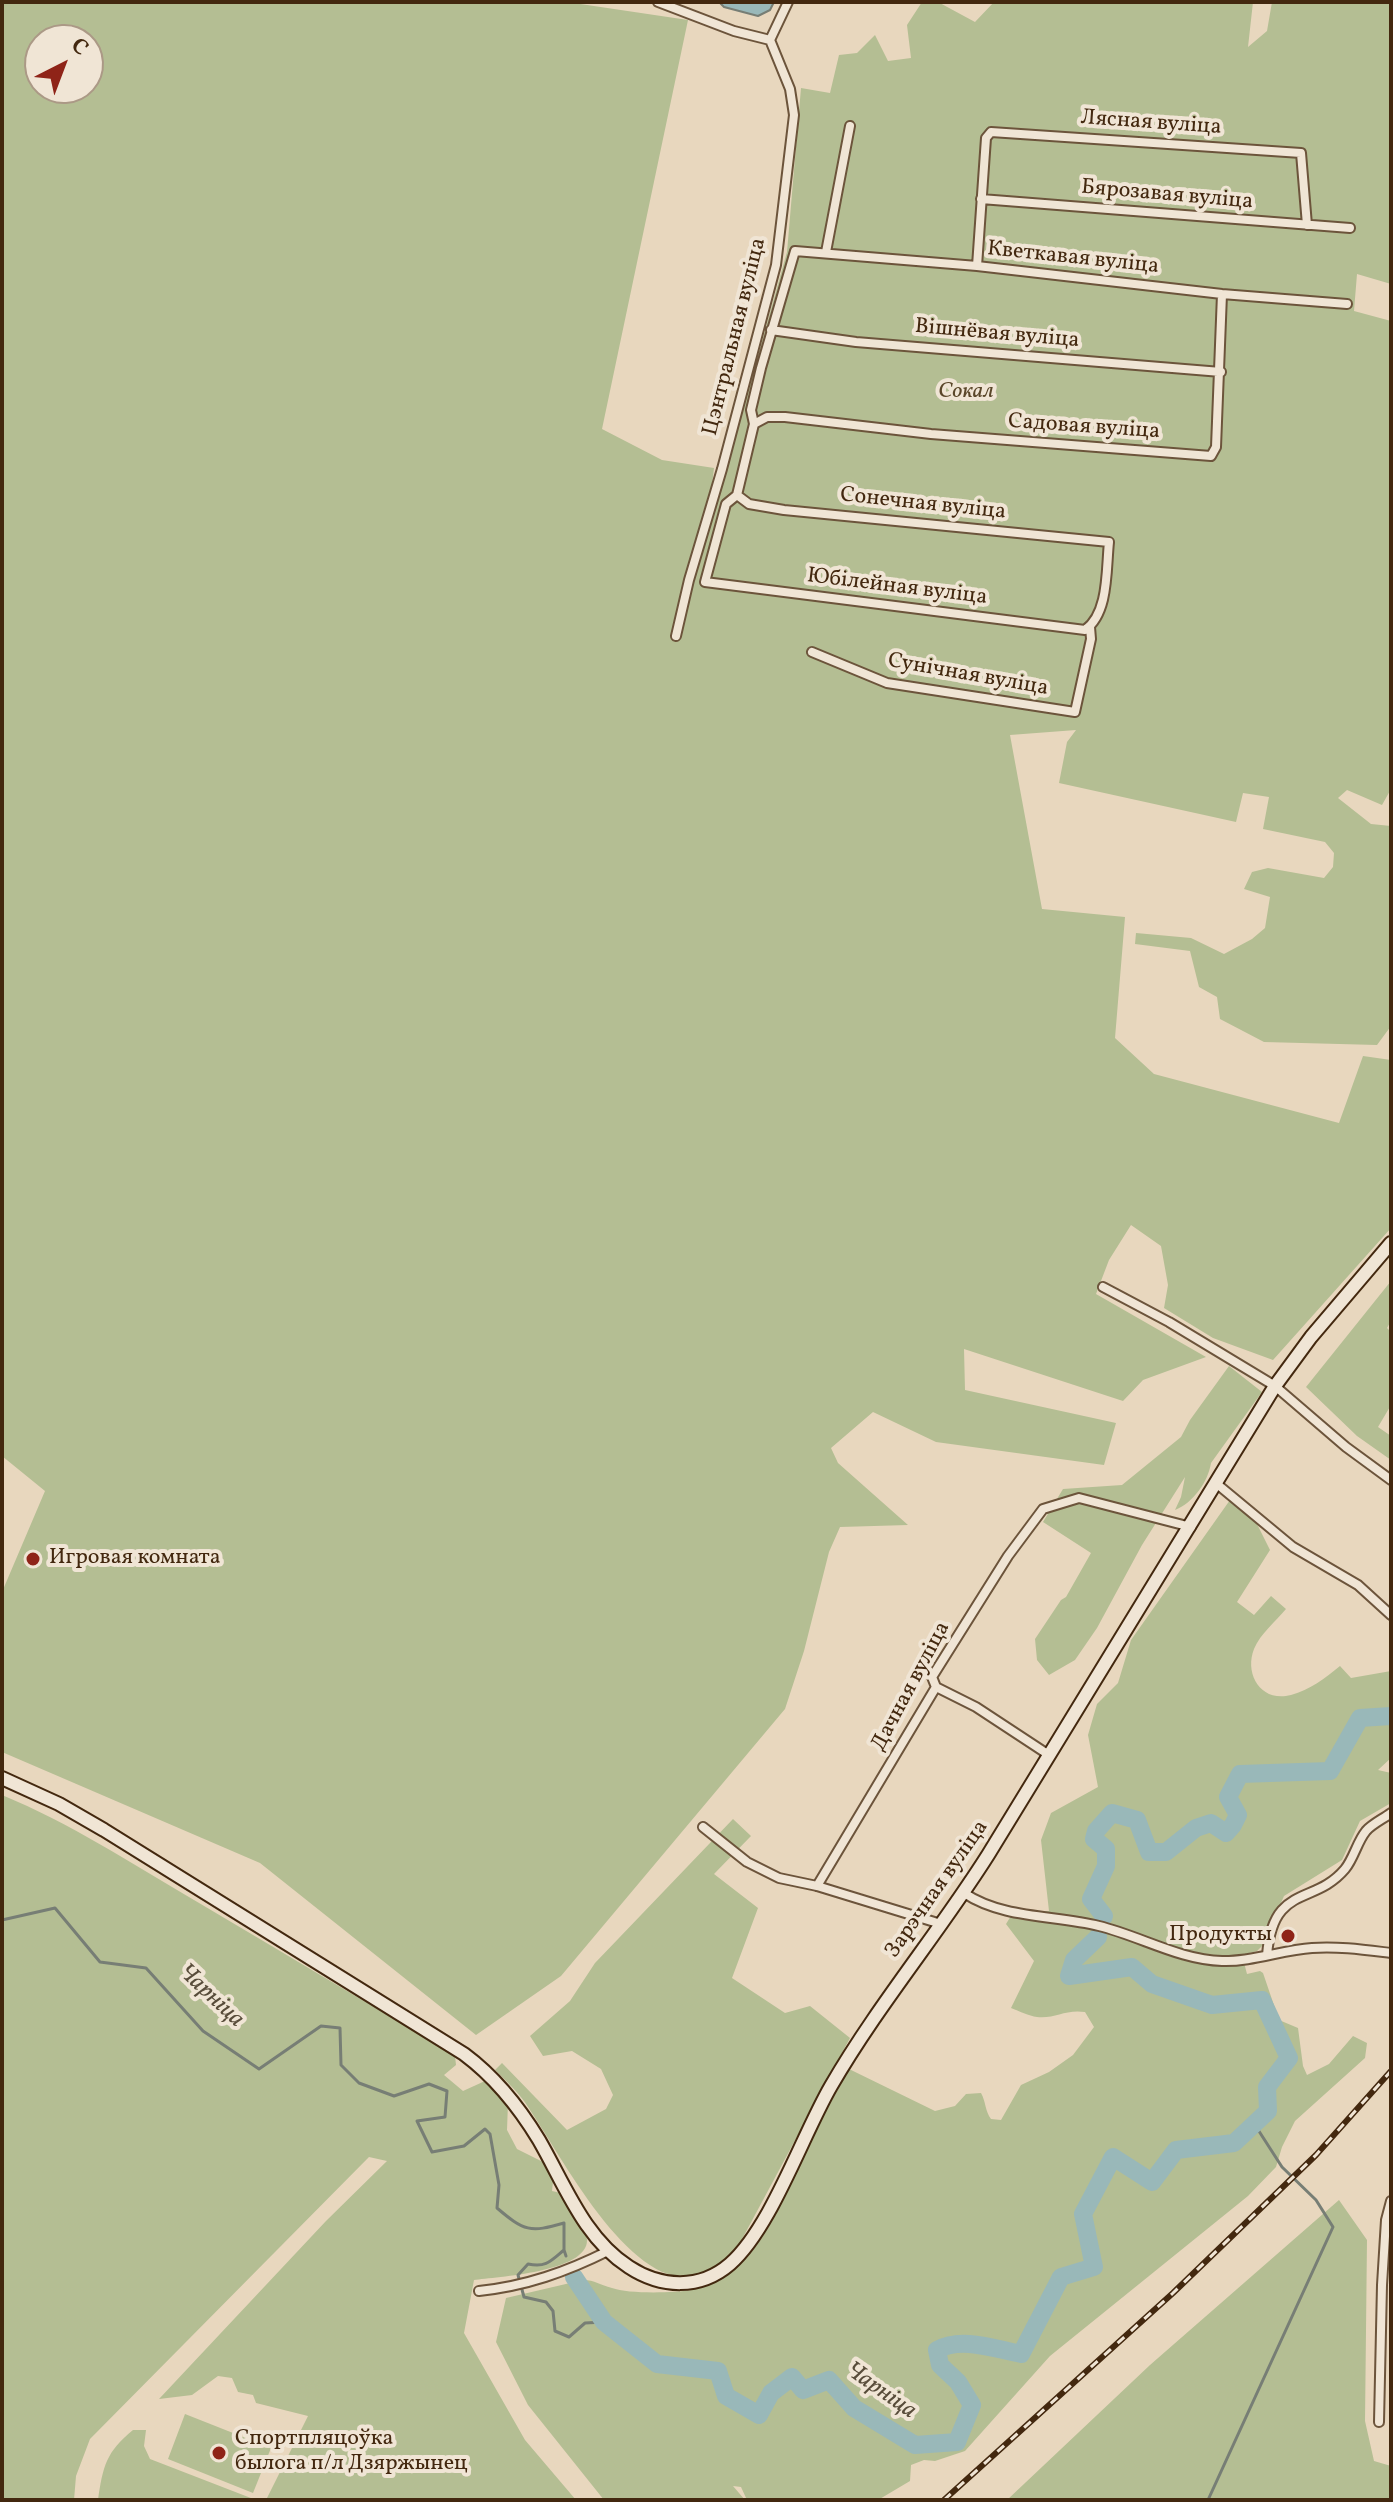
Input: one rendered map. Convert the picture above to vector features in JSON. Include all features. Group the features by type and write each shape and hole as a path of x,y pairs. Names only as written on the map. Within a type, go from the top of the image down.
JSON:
{"street":[{"path":"658,2 734,31 770,40 788,2"},
{"name":"Цэнтральная вуліца","path":"676,636 776,265 794,127 790,89 770,40"},
{"path":"826,252 850,126"},
{"name":"Лясная вуліца","path":"981,199 986,138 991,132 1301,153 1307,225"},
{"path":"977,266 981,199"},
{"name":"Бярозавая вуліца","path":"981,199 1350,228"},
{"name":"Кветкавая вуліца","path":"771,330 795,251 977,266 1222,294 1347,304"},
{"path":"1221,372 1222,294"},
{"path":"737,495 754,424 751,410 771,330"},
{"name":"Вішнёвая вуліца","path":"771,330 856,342 1221,372"},
{"name":"Садовая вуліца","path":"754,424 767,417 785,417 931,434 1211,456 1216,447 1221,372"},
{"path":"722,469 742,474"},
{"name":"Сонечная вуліца","path":"737,495 749,504 784,510 1109,542 1100,612 1087,628"},
{"name":"Юбілейная вуліца","path":"737,495 726,504 705,582 1087,628"},
{"name":"Сунічная вуліца","path":"812,652 887,683 1075,712 1091,639 1087,628"},
{"name":"Зарэчная вуліца","path":"608,2251 638,2272 667,2283 700,2281 730,2264 743,2250 767,2214 830,2087 884,2003 964,1893 1275,1386 1311,1337 1391,1243"},
{"path":"1103,1287 1169,1322 1275,1386 1346,1447 1391,1480"},
{"path":"1217,1484 1293,1547 1358,1585 1391,1615"},
{"name":"Дачная вуліца","path":"817,1886 936,1687 932,1677 1043,1509 1079,1498 1191,1527"},
{"path":"936,1687 976,1707 1049,1755"},
{"path":"2,1778 59,1804 104,1830 425,2029 484,2069 511,2098 538,2139 571,2200 608,2251 566,2272 527,2284 479,2291"},
{"path":"1267,1955 1275,1927 1287,1903 1336,1879 1347,1868 1366,1831 1391,1813"},
{"path":"703,1827 747,1862 779,1878 817,1886 941,1924"},
{"path":"964,1893 983,1904 1098,1925 1185,1954 1217,1961 1238,1961 1313,1948 1391,1953"},
{"path":"1379,2422 1382,2285 1386,2220 1391,2201"}],"green space":[{"name":"Сокал","path":"2,2 567,2 688,20 602,429 662,460 714,468 707,529 787,252 801,88 830,93 839,55 857,53 875,35 888,61 911,58 907,25 922,2 938,2 975,22 994,2 1253,2 1248,47 1267,31 1272,2 1391,2 1391,284 1357,274 1354,311 1391,321 1391,789 1382,805 1347,790 1338,798 1371,824 1391,826 1391,1026 1377,1045 1264,1042 1220,1019 1217,997 1199,987 1190,951 1135,944 1136,933 1191,938 1224,954 1252,939 1265,928 1270,897 1244,889 1252,872 1268,868 1324,878 1333,867 1334,853 1325,842 1263,829 1269,797 1243,793 1236,822 1059,783 1067,742 1076,730 1010,735 1042,909 1125,917 1115,1038 1154,1074 1339,1123 1363,1056 1391,1060 1391,1228 1273,1360 1213,1338 1164,1308 1168,1285 1161,1246 1131,1225 1109,1260 1096,1294 1206,1357 1143,1380 1123,1401 964,1349 965,1390 1116,1423 1104,1465 936,1442 873,1412 831,1448 838,1463 908,1525 840,1527 829,1552 804,1651 785,1709 561,1976 476,2035 260,1863 2,1752 2,1592 45,1491 2,1456"},
{"path":"1391,1281 1391,1321 1387,1328 1391,1332 1391,1405 1378,1427 1391,1436 1391,1460 1357,1436 1306,1387"},
{"path":"1229,1366 1262,1392 1211,1463 1199,1491 1175,1510 1185,1477 1075,1660 1049,1675 1037,1660 1035,1639 1066,1597 1091,1553 1043,1522 1063,1489 1122,1485 1181,1437"},
{"path":"1230,1500 1256,1522 1270,1550 1237,1602 1254,1615 1271,1596 1286,1609 1264,1633 1251,1658 1253,1677 1263,1691 1271,1695 1291,1695 1305,1690 1340,1666 1351,1678 1391,1671 1391,1758 1378,1770 1391,1773 1391,1803 1360,1821 1342,1860 1284,1896 1262,1946 1257,1951 1242,1955 1247,1974 1263,1973 1279,2020 1298,2028 1307,2075 1329,2064 1353,2036 1367,2043 1365,2058 1295,2121 1276,2167 1248,2196 1050,2356 965,2451 911,2465 910,2481 878,2500 747,2500 741,2487 733,2486 745,2500 604,2500 528,2405 496,2342 506,2298 583,2280 629,2291 683,2291 713,2283 733,2271 764,2235 849,2069 935,2111 955,2106 966,2094 981,2093 991,2119 1001,2120 1021,2085 1049,2072 1073,2055 1094,2027 1085,2012 1037,2017 1011,2008 1034,1961 1006,1924 1014,1911 1049,1911 1041,1840 1051,1813 1098,1787 1088,1735 1097,1704 1118,1683 1131,1640"},
{"path":"2,1795 100,1844 455,2056 456,2065 444,2075 463,2091 485,2081 508,2103 507,2130 517,2149 549,2165 554,2173 552,2191 565,2194 587,2240 583,2251 557,2266 474,2280 464,2333 525,2440 576,2500 266,2500 308,2416 256,2403 253,2395 238,2392 232,2378 218,2376 192,2395 159,2399 326,2221 387,2161 369,2157 90,2439 76,2476 74,2500 2,2500"},
{"path":"733,1819 751,1836 714,1874 758,1908 732,1978 785,2013 810,2006 850,2038 741,2241 713,2268 692,2277 667,2274 642,2260 618,2237 574,2180 524,2101 495,2070 502,2063 567,2130 606,2109 613,2095 601,2069 572,2051 543,2056 530,2036 570,2001 595,1963"},
{"path":"1339,2200 1367,2240 1365,2421 1374,2461 1391,2466 1391,2500 1007,2500 1150,2365"},
{"name":"Спортпляцоўка былога п/л Дзяржынец","path":"185,2414 271,2448 253,2493 168,2459"},
{"path":"133,2430 146,2430 144,2446 150,2459 256,2500 98,2500 107,2460"}],"water":[{"path":"719,2 774,2 770,10 758,16 724,7"}],"waterway":[{"name":"Чарніца","path":"1104,1916 1091,1899 1106,1866 1106,1849 1094,1839 1096,1831 1112,1813 1137,1820 1149,1852 1166,1852 1196,1828 1211,1823 1226,1833 1238,1815 1228,1797 1240,1774 1330,1771 1360,1718 1391,1716"},
{"name":"Чарніца","path":"2,1920 55,1908 100,1962 146,1968 203,2031 259,2069 321,2026 340,2028 341,2065 359,2083 394,2096 429,2084 447,2091 445,2117 417,2121 432,2152 464,2146 485,2129 490,2134 499,2185 497,2208 528,2228 564,2223 566,2256"},
{"name":"Чарніца","path":"574,2277 604,2322 657,2364 718,2371 726,2396 759,2415 771,2393 792,2377 803,2390 829,2380 854,2408 915,2445 957,2442 972,2405 958,2382 940,2365 937,2350 967,2344 1021,2354 1061,2277 1094,2267 1083,2214 1113,2157 1152,2182 1176,2150 1234,2143 1268,2111 1267,2087 1289,2058 1262,2000 1212,2005 1152,1984 1132,1967 1069,1976 1074,1960 1098,1937"},
{"path":"1208,2500 1333,2227 1316,2200 1282,2167 1255,2125"},
{"name":"Чарніца","path":"564,2250 544,2264 528,2264 518,2275 524,2297 546,2302 553,2311 555,2331 569,2337 585,2323 604,2322"}],"railway":[{"path":"944,2500 1173,2293 1316,2155 1391,2071"}],"place":[{"name":"Игровая комната","path":"33,1559"},
{"name":"Продукты","path":"1288,1936"},
{"name":"Спортпляцоўка былога п/л Дзяржынец","path":"219,2453"}]}
